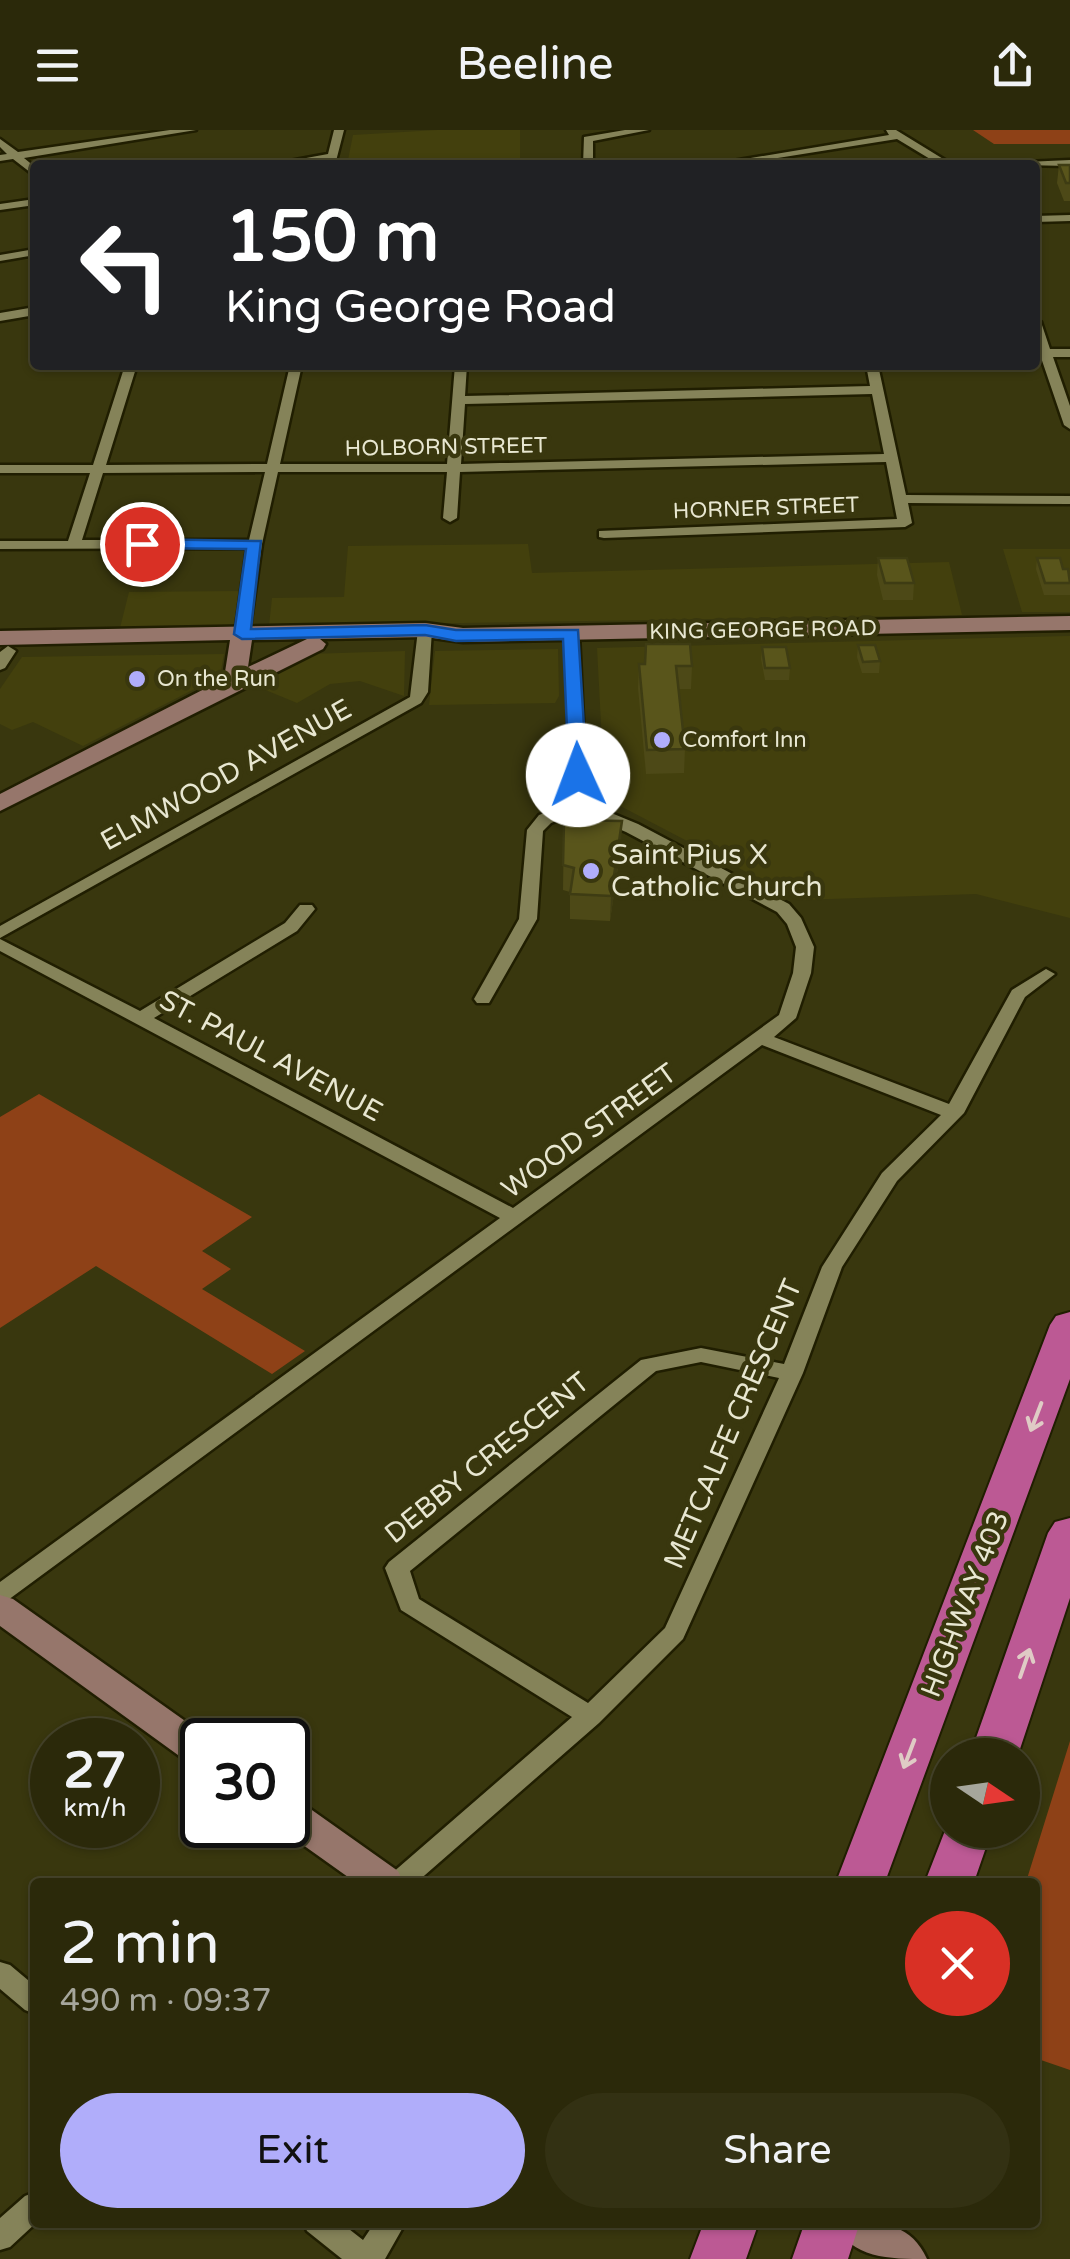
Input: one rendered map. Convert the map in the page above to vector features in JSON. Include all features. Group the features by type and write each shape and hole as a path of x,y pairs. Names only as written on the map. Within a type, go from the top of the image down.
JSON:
{"highway":[{"name":"HIGHWAY 403","path":"862,1878 1070,1326"},
{"path":"1000,1738 1070,1533"},
{"path":"951,1878 962,1848"},
{"path":"718,2259 730,2228"},
{"path":"820,2259 831,2228"}],"main road":[{"name":"KING GEORGE ROAD","path":"2,651 241,640 1070,624"},
{"name":"KING GEORGE ROAD","path":"241,640 316,644 424,636"},
{"path":"220,690 236,674 241,640"},
{"path":"0,804 316,644"},
{"path":"0,1608 180,1737"},
{"path":"310,1830 378,1878"},
{"path":"863,2228 905,2259"}],"street":[{"path":"0,158 192,130"},
{"path":"331,160 339,130"},
{"path":"588,160 588,139 644,130"},
{"path":"742,160 894,133 940,160"},
{"path":"0,142 30,169"},
{"path":"1040,164 1070,163"},
{"path":"0,207 30,203"},
{"path":"1040,219 1070,218"},
{"path":"0,258 30,253"},
{"path":"0,317 30,312"},
{"path":"1040,339 1070,424"},
{"path":"1044,352 1070,353"},
{"path":"74,544 129,370"},
{"path":"241,640 255,544 295,370"},
{"path":"450,518 461,370"},
{"path":"873,370 900,499 1070,500"},
{"path":"458,400 878,390"},
{"name":"HOLBORN STREET","path":"0,469 454,468 893,458"},
{"name":"HORNER STREET","path":"604,534 905,522 900,499"},
{"path":"0,545 255,544"},
{"path":"483,999 528,919 536,830 545,820 579,806 572,634"},
{"name":"ELMWOOD AVENUE","path":"0,933 416,700 424,636"},
{"name":"WOOD STREET","path":"0,1594 763,1040 786,1018 807,949 802,926 783,908 632,828 579,806"},
{"path":"142,1018 291,927 306,909"},
{"name":"ST. PAUL AVENUE","path":"0,944 516,1218"},
{"name":"METCALFE CRESCENT","path":"405,1878 590,1716 675,1633 792,1373 832,1268 888,1177 954,1113 1018,994 1046,974"},
{"path":"763,1040 954,1113"},
{"name":"DEBBY CRESCENT","path":"590,1716 408,1604 397,1568 649,1365 701,1356 792,1373"},
{"path":"0,1973 30,1998"},
{"path":"0,2237 30,2210"},
{"path":"325,2228 366,2259 388,2228"}],"shaded area":[{"path":"520,130 520,160 348,160 353,135"},
{"path":"973,130 1070,130 1070,144 994,144"},
{"path":"528,544 532,573 949,562 962,615 269,626 272,598 344,597 348,546"},
{"path":"1003,549 1070,549 1070,612 1022,612"},
{"path":"240,591 233,627 120,628 129,592"},
{"path":"1070,636 1070,918 976,894 800,900 605,798 597,648"},
{"path":"558,649 559,696 555,703 429,705 435,651"},
{"path":"405,651 404,696 360,681 330,684 297,703 251,684 308,654"},
{"path":"224,654 220,676 83,746 33,722 12,730 0,724 0,689 22,657"},
{"path":"39,1094 252,1217 202,1251 231,1269 202,1289 305,1351 272,1374 96,1266 0,1328 0,1117"},
{"path":"1070,1741 1070,2070 1040,2060 1040,1878 1027,1878 1037,1848 1040,1848"}],"building":[{"path":"1059,165 1070,165 1070,183 1066,183"},
{"path":"878,558 907,558 914,583 885,583"},
{"path":"1037,558 1060,558 1063,569 1068,569 1070,583 1045,583"},
{"name":"Comfort Inn","path":"646,644 690,644 692,666 676,666 685,749 647,750 639,664 645,664"},
{"path":"858,645 875,645 880,661 863,662"},
{"path":"762,647 786,647 790,668 765,668"},
{"path":"564,820 622,821 611,896 570,894 574,868 563,865"}],"place":[{"name":"On the Run","path":"137,679"},
{"name":"Comfort Inn","path":"662,740"},
{"name":"Saint Pius X Catholic Church","path":"591,871"}],"route":[{"path":"142,544 255,544 242,634 425,630 456,636 572,634 578,775"}]}
